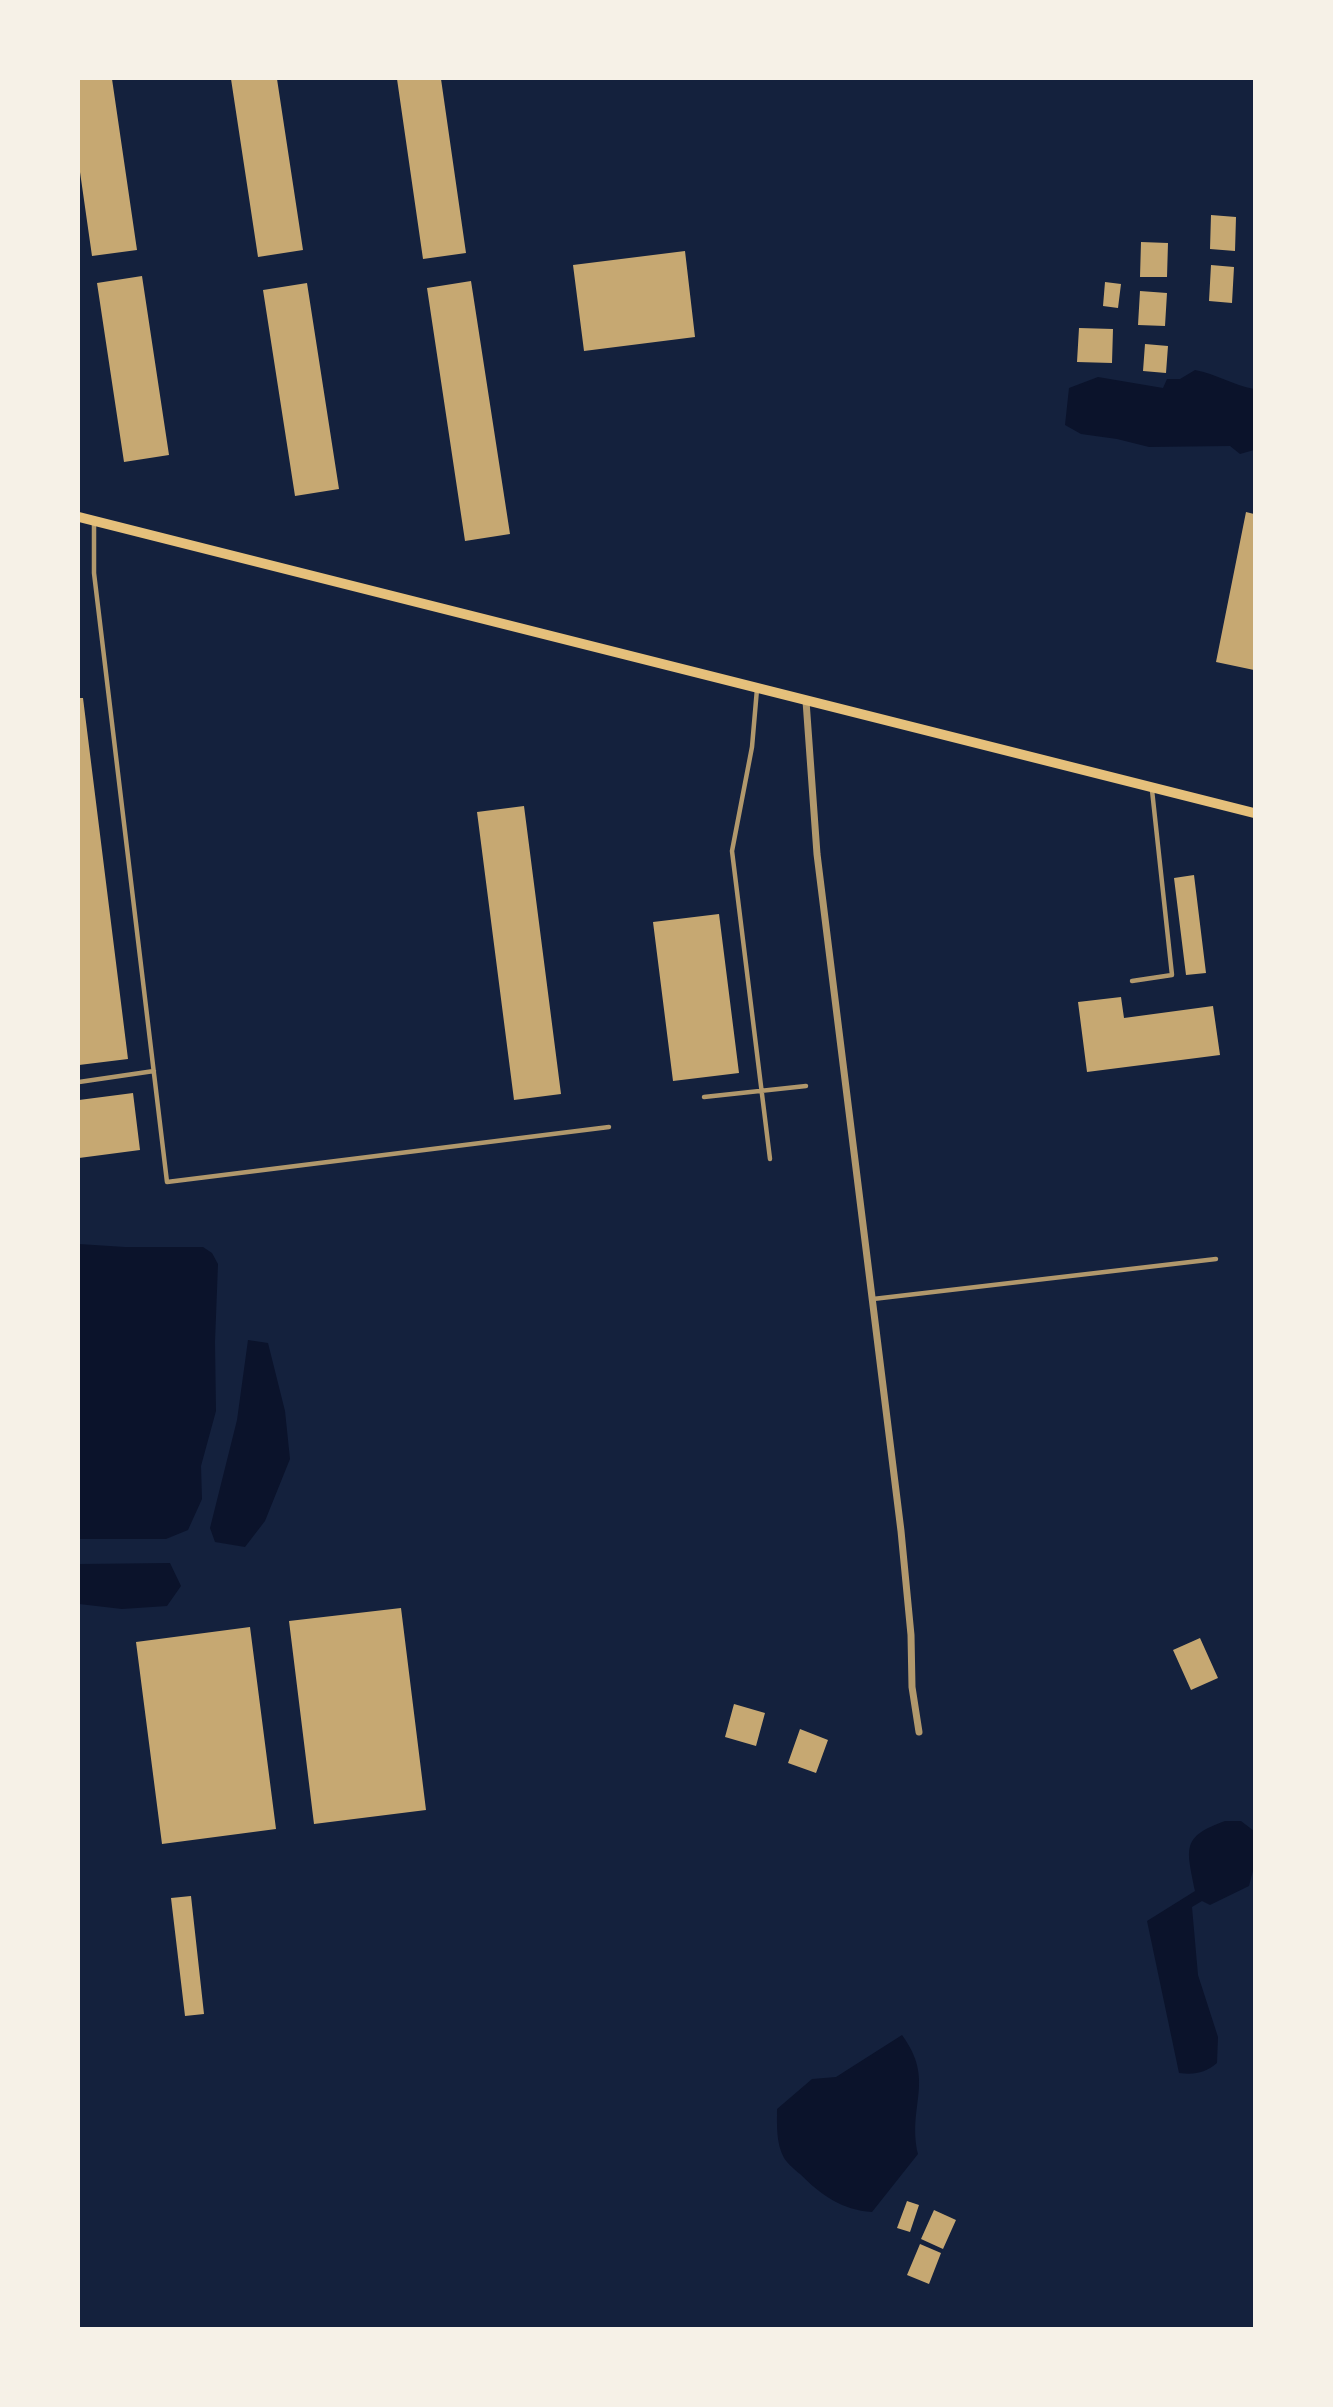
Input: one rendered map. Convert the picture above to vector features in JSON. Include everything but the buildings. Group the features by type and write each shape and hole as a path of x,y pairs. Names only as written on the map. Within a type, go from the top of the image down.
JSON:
{"main road":[{"path":"79,517 1254,813"}],"street":[{"path":"806,701 817,854 901,1531 911,1635 912,1687 919,1732"}],"lane":[{"path":"94,521 94,573 167,1182 609,1127"},
{"path":"758,689 752,747 732,851 770,1159"},
{"path":"1132,981 1172,975 1152,788"},
{"path":"79,1082 154,1071"},
{"path":"704,1097 806,1086"},
{"path":"873,1299 1216,1259"}],"water":[{"path":"1195,370 1254,389 1254,450 1240,454 1230,446 1149,447 1081,434 1065,425 1069,388 1098,377 1163,388 1167,379 1180,379"},
{"path":"79,1244 203,1247 212,1253 218,1264 216,1411 201,1466 202,1499 188,1530 166,1539 79,1539"},
{"path":"248,1340 268,1343 285,1411 290,1459 265,1521 245,1547 215,1542 210,1528 237,1420"},
{"path":"170,1563 181,1586 167,1606 122,1609 79,1604 79,1564"},
{"path":"1225,1821 1241,1821 1254,1831 1254,1867 1249,1886 1210,1905 1202,1901 1192,1907 1198,1975 1218,2037 1217,2063 1200,2073 1179,2073 1147,1921 1195,1891 1190,1846 1200,1833"},
{"path":"902,2035 912,2051 919,2080 916,2121 918,2154 872,2212 861,2211 824,2195 786,2160 778,2140 777,2109 812,2079 836,2077"}]}
